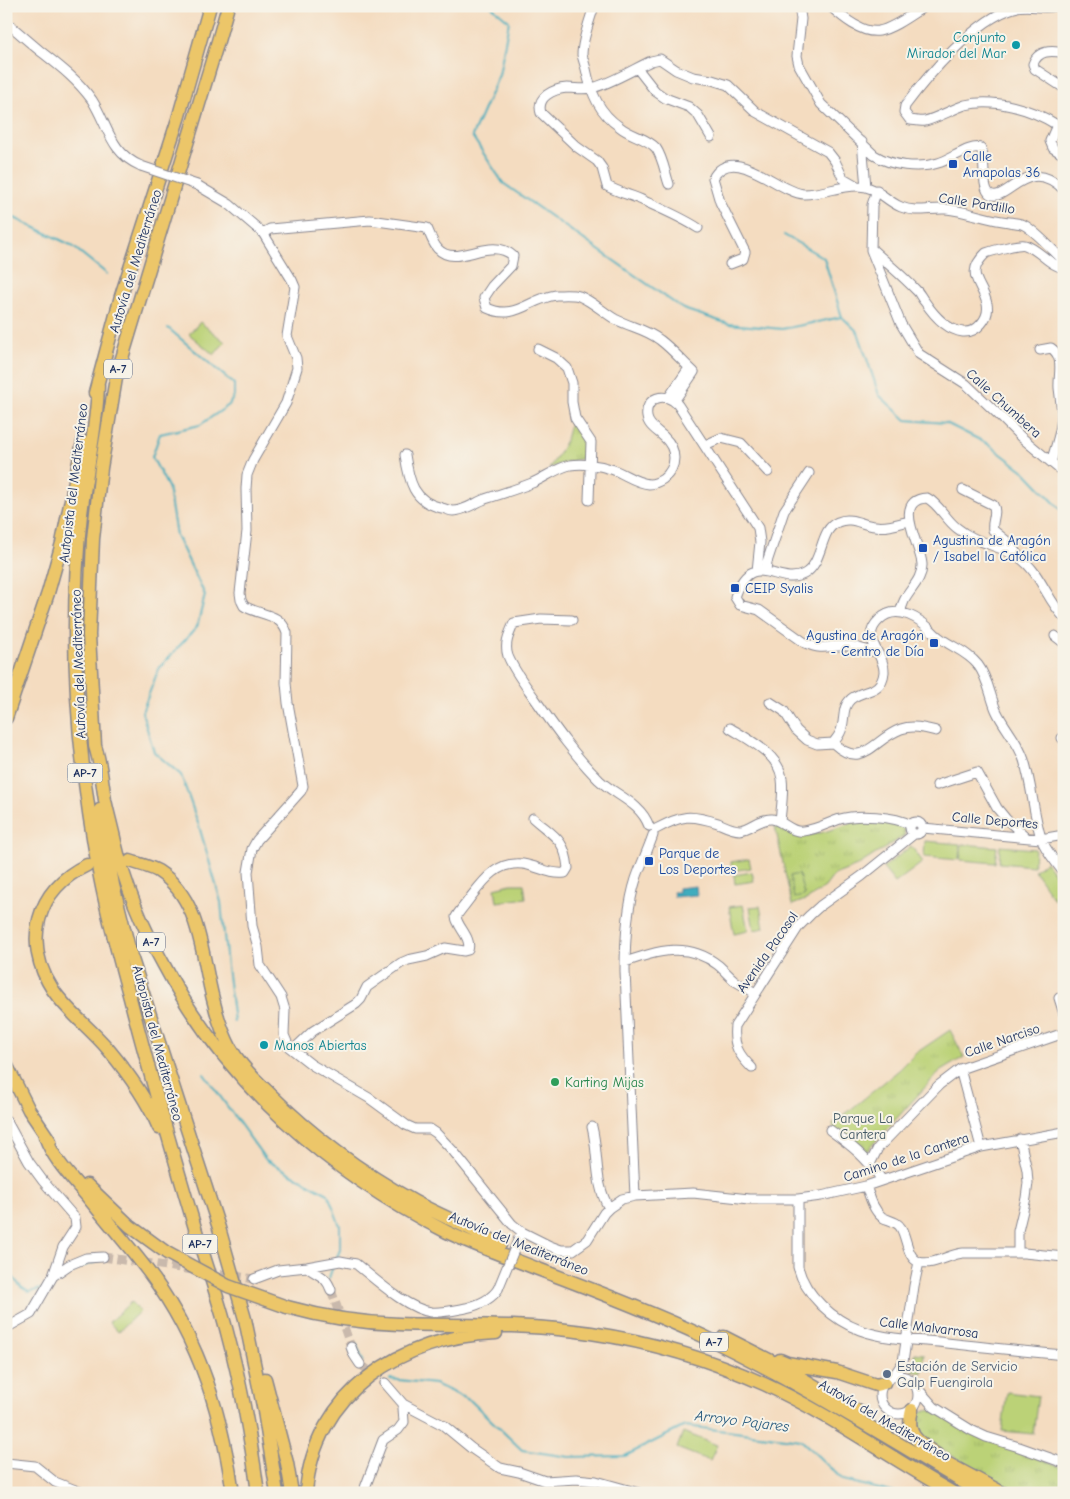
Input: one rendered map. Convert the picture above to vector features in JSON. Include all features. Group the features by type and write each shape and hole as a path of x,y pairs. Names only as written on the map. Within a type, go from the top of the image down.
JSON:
{"highway":[{"name":"Autovía del Mediterráneo","path":"6,718 48,593 70,508 91,403 98,385 121,296 180,111 210,6"},
{"name":"Autovía del Mediterráneo","path":"228,6 116,378 101,468 93,539 89,635 95,746 100,763 105,798 125,879 150,940 188,1008 222,1055 269,1108 336,1163 375,1191 446,1231 491,1251 612,1297 705,1337 778,1375 982,1493"},
{"name":"Autopista del Mediterráneo","path":"98,385 98,404 81,515 75,596 79,720 87,797 100,877 139,1035 228,1336 246,1415 258,1493"},
{"name":"Autopista del Mediterráneo","path":"95,746 94,764 102,827 113,884 131,956 213,1209 244,1319 264,1411 277,1493"},
{"path":"130,861 156,870 173,884 185,900 199,932 213,1000 225,1034 239,1062 255,1080 292,1114 364,1171 415,1202 485,1235 500,1245"},
{"path":"87,865 66,877 46,900 40,914 37,929 38,958 53,990 106,1047 129,1075 155,1119 165,1142 173,1152"},
{"name":"Autovía del Mediterráneo","path":"6,1064 29,1110 45,1136 111,1210 166,1253 228,1286 287,1307 334,1318 397,1324 532,1326 635,1341 708,1361 764,1384 807,1407 954,1493"},
{"path":"45,1136 50,1149 70,1177 138,1259 159,1286 177,1314 206,1376 225,1446 233,1493"},
{"path":"431,1222 448,1226 500,1245 642,1300 696,1324 748,1349 826,1392 925,1451 1003,1493"},
{"path":"244,1319 253,1336 276,1421 292,1493"},
{"path":"306,1493 314,1450 323,1430 334,1413 358,1385 386,1364 405,1354 444,1340 487,1333 551,1329"},
{"path":"748,1349 763,1352 787,1363 837,1372 876,1385 888,1380"},
{"path":"912,1409 910,1427 913,1436 920,1443 954,1466"}],"street":[{"path":"594,6 582,54 590,88 599,107 611,121 621,129 647,141 655,147 659,153 669,184"},
{"path":"800,6 801,19 797,56 799,65 821,104 874,155 883,161 894,164 925,166 958,156 971,148 977,147 981,148 984,154 984,179 987,191 991,194 997,196 1023,179 1034,176 1053,181 1064,190"},
{"path":"830,6 866,30 879,31 925,6"},
{"path":"1056,6 1016,7 1004,11 988,21 953,52 928,78 905,106 904,112 910,120 926,121 966,105 987,102 1043,116 1058,125 1050,140 1053,148 1064,155"},
{"path":"6,22 67,71 81,85 92,101 114,145 123,156 141,166 197,185 229,204 263,233 295,287 287,336 296,358 297,368 286,403 247,475 247,531 240,593 244,606 273,616 285,626 288,633 286,683 303,786 301,791 257,840 252,849 248,872 251,918 260,964 281,997 285,1010 284,1035 289,1047 323,1072 382,1107 406,1126 430,1130 436,1133 448,1145 521,1235 561,1250 573,1250 587,1240 609,1208 622,1199 635,1196 625,962 632,894 653,830 679,817 694,817 741,830 771,819 797,832 842,819 860,816 902,821 911,825"},
{"path":"1064,53 1040,53 1033,64 1035,69 1064,88"},
{"path":"698,228 685,219 607,186 602,168 597,162 577,147 541,113 539,106 541,100 548,94 565,88 590,88 651,61 660,59 676,70 693,77 728,85 756,112 828,152 835,161 843,178 862,187 878,190"},
{"path":"637,68 655,91 665,98 689,107 698,115 711,137"},
{"path":"862,142 862,187"},
{"path":"730,264 743,259 745,252 713,184 713,178 721,169 730,166 748,168 786,188 803,194 862,187"},
{"name":"Calle Chumbera","path":"878,190 872,205 872,250 901,324 919,354 966,384 1020,437 1064,473"},
{"name":"Calle Pardillo","path":"878,190 901,207 916,210 947,209 1000,221 1023,224 1064,261"},
{"path":"263,233 270,229 370,220 426,228 438,250 452,256 496,248 506,250 513,256 511,266 492,286 484,298 487,308 497,313 511,313 534,302 553,296 577,296 590,302 617,320 644,330 661,340 691,370 672,399"},
{"path":"872,250 919,292 924,302 943,322 961,332 969,332 979,327 987,313 987,305 976,282 975,275 977,266 986,253 1024,245 1050,262 1064,268"},
{"path":"1040,350 1051,348 1056,351 1061,374 1059,386 1062,414 1057,445 1051,462"},
{"path":"538,349 556,358 567,368 572,383 572,402 575,418 591,442 589,500"},
{"path":"404,455 412,487 420,498 433,506 454,511 532,483 569,465 590,465 612,469 642,483 652,484 663,479 672,470 675,461 673,449 665,438 648,422 646,416 648,406 652,400 662,396 672,399 705,445 758,528 760,542 756,571"},
{"path":"705,445 721,438 741,443 768,472"},
{"path":"766,571 767,562 784,511 809,473"},
{"path":"963,490 993,505 995,511 993,530 1036,576 1054,607 1064,617"},
{"path":"901,613 902,602 921,574 922,566 909,521 913,505 918,499 927,498 932,500 948,521 969,537 1007,547"},
{"path":"876,652 851,646 823,648 805,643 759,610 740,605 735,597 745,578 756,571 766,571 790,577 805,574 817,559 829,528 839,521 853,520 884,527 909,521"},
{"path":"833,744 840,735 845,707 850,700 857,695 866,694 875,689 881,682 884,673 883,664 873,644 872,634 874,626 887,615 901,613 918,618 944,642 970,657 984,675 996,712 1016,742 1024,759 1041,838 1064,873"},
{"path":"572,620 541,619 514,623 506,642 508,656 525,685 576,752 600,780 629,800 643,814 653,830"},
{"path":"1055,636 1064,643"},
{"path":"770,702 784,711 796,730 807,740 817,744 833,744 842,752 854,755 867,751 888,736 902,729 915,726 936,731"},
{"path":"730,728 766,751 776,764 782,777 783,798 780,822"},
{"path":"937,785 977,772 1006,819 1026,836"},
{"path":"293,1050 313,1030 356,1004 367,987 401,963 427,956 445,948 468,950 469,941 459,926 456,917 487,877 496,869 507,865 523,864 549,872 564,872 568,868 564,847 559,840 533,818"},
{"path":"916,822 922,825 923,828 920,834 911,832 911,825 916,822"},
{"name":"Calle Deportes","path":"923,828 1041,838 1064,837"},
{"name":"Avenida Pacosol","path":"752,1068 742,1059 734,1040 735,1026 799,926 820,906 862,876 914,834"},
{"path":"625,962 667,950 690,952 711,960 734,980 755,993"},
{"path":"1059,998 1064,1014"},
{"name":"Calle Narciso","path":"870,1164 878,1148 939,1085 960,1069 1064,1033"},
{"path":"960,1069 981,1147"},
{"path":"6,1120 29,1162 77,1222 63,1248 53,1276 31,1314 6,1328"},
{"path":"592,1127 596,1143 600,1188 609,1208"},
{"path":"830,1130 856,1150 882,1180"},
{"name":"Camino de la Cantera","path":"635,1196 693,1193 749,1199 798,1199 821,1196 866,1186 981,1147 1064,1132"},
{"path":"1018,1253 1018,1231 1028,1183 1020,1139"},
{"path":"866,1186 876,1210 882,1216 898,1224 902,1229 910,1252 914,1259 919,1262 936,1261 954,1254 1018,1253 1064,1257"},
{"name":"Calle Malvarrosa","path":"798,1199 798,1267 805,1286 825,1308 850,1325 875,1335 1064,1355"},
{"path":"254,1279 278,1270 340,1261 356,1264 414,1306 430,1312 450,1311 478,1306 495,1293 521,1235"},
{"path":"53,1276 69,1265 86,1258 103,1257"},
{"path":"919,1262 903,1362 905,1371 911,1380 934,1407 986,1436 1064,1463"},
{"path":"308,1267 314,1273 325,1278 331,1290"},
{"path":"351,1347 360,1364"},
{"path":"903,1362 888,1380 880,1396 884,1408 896,1414 904,1414 920,1406 934,1407"},
{"path":"888,1380 902,1376 911,1380"},
{"path":"385,1383 404,1405 410,1406 443,1425 500,1468 545,1481 576,1479 596,1481 639,1493"},
{"path":"912,1409 918,1399 918,1389"},
{"path":"364,1493 383,1440 398,1430 404,1422 404,1405"},
{"path":"6,1463 35,1466 55,1482 83,1493"}],"green space":[{"path":"200,322 225,342 214,355 189,334"},
{"path":"571,416 586,442 585,458 549,468 564,444"},
{"path":"859,821 896,824 905,828 904,836 857,866 834,875 825,887 808,899 792,905 775,826 786,832 807,835 817,834"},
{"path":"925,841 960,844 959,860 924,857"},
{"path":"962,844 997,847 995,863 960,860"},
{"path":"911,846 923,862 895,883 883,868"},
{"path":"1000,846 1035,849 1034,866 999,863"},
{"path":"749,859 751,868 732,871 731,862"},
{"path":"1046,862 1064,887 1064,892 1054,899 1034,870"},
{"path":"752,872 754,881 735,884 734,875"},
{"path":"799,874 804,896 794,898 790,876"},
{"path":"511,884 524,884 526,898 497,902 495,888"},
{"path":"743,905 748,931 734,934 729,907"},
{"path":"760,906 764,928 754,930 750,907"},
{"name":"Parque La Cantera","path":"950,1030 964,1057 939,1072 865,1153 834,1129 833,1124 899,1070 916,1053"},
{"path":"131,1302 140,1311 118,1332 109,1322"},
{"path":"915,1353 924,1354 922,1373 913,1371"},
{"path":"1007,1392 1038,1396 1033,1434 1002,1431"},
{"path":"926,1410 933,1411 1064,1469 1064,1491 1011,1491 919,1436 914,1418 916,1414"},
{"path":"683,1432 717,1445 710,1461 677,1448"}],"water":[{"path":"696,886 697,895 674,897 673,892 678,892 678,888"}],"waterway":[{"path":"491,6 509,21 499,75 472,136 503,183 683,309 729,324 782,329 842,317"},
{"path":"6,214 71,245 107,274"},
{"path":"784,235 824,258 842,317 858,332 879,395 906,420 946,423 988,444 1025,472 1064,513"},
{"path":"168,328 234,384 234,396 229,405 200,425 160,434 152,457 168,487 176,535 205,595 197,627 159,668 142,712 154,752 181,775 199,826 221,902 234,1022"},
{"path":"204,1074 266,1160 328,1194 340,1226 340,1250 336,1259"},
{"name":"Arroyo Pajares","path":"52,1285 83,1266 99,1261"},
{"path":"329,1278 333,1266"},
{"name":"Arroyo Pajares","path":"6,1269 21,1287 29,1292 41,1289"},
{"name":"Arroyo Pajares","path":"356,1344 363,1361"},
{"name":"Arroyo Pajares","path":"390,1379 435,1384 471,1401 522,1450 569,1457 625,1456 685,1426 801,1440 843,1480 895,1493"}],"tunnel":[{"path":"103,1257 194,1270"},
{"path":"207,1272 254,1279"},
{"path":"331,1290 351,1347"},
{"path":"360,1364 385,1383"}],"place":[{"name":"Conjunto Mirador del Mar","path":"1016,45"},
{"name":"Calle Amapolas 36","path":"953,164"},
{"name":"Agustina de Aragón / Isabel la Católica","path":"923,548"},
{"name":"CEIP Syalis","path":"735,588"},
{"name":"Agustina de Aragón - Centro de Día","path":"934,643"},
{"name":"Parque de Los Deportes","path":"649,861"},
{"name":"Manos Abiertas","path":"264,1045"},
{"name":"Karting Mijas","path":"555,1082"},
{"name":"Estación de Servicio Galp Fuengirola","path":"887,1374"}]}
